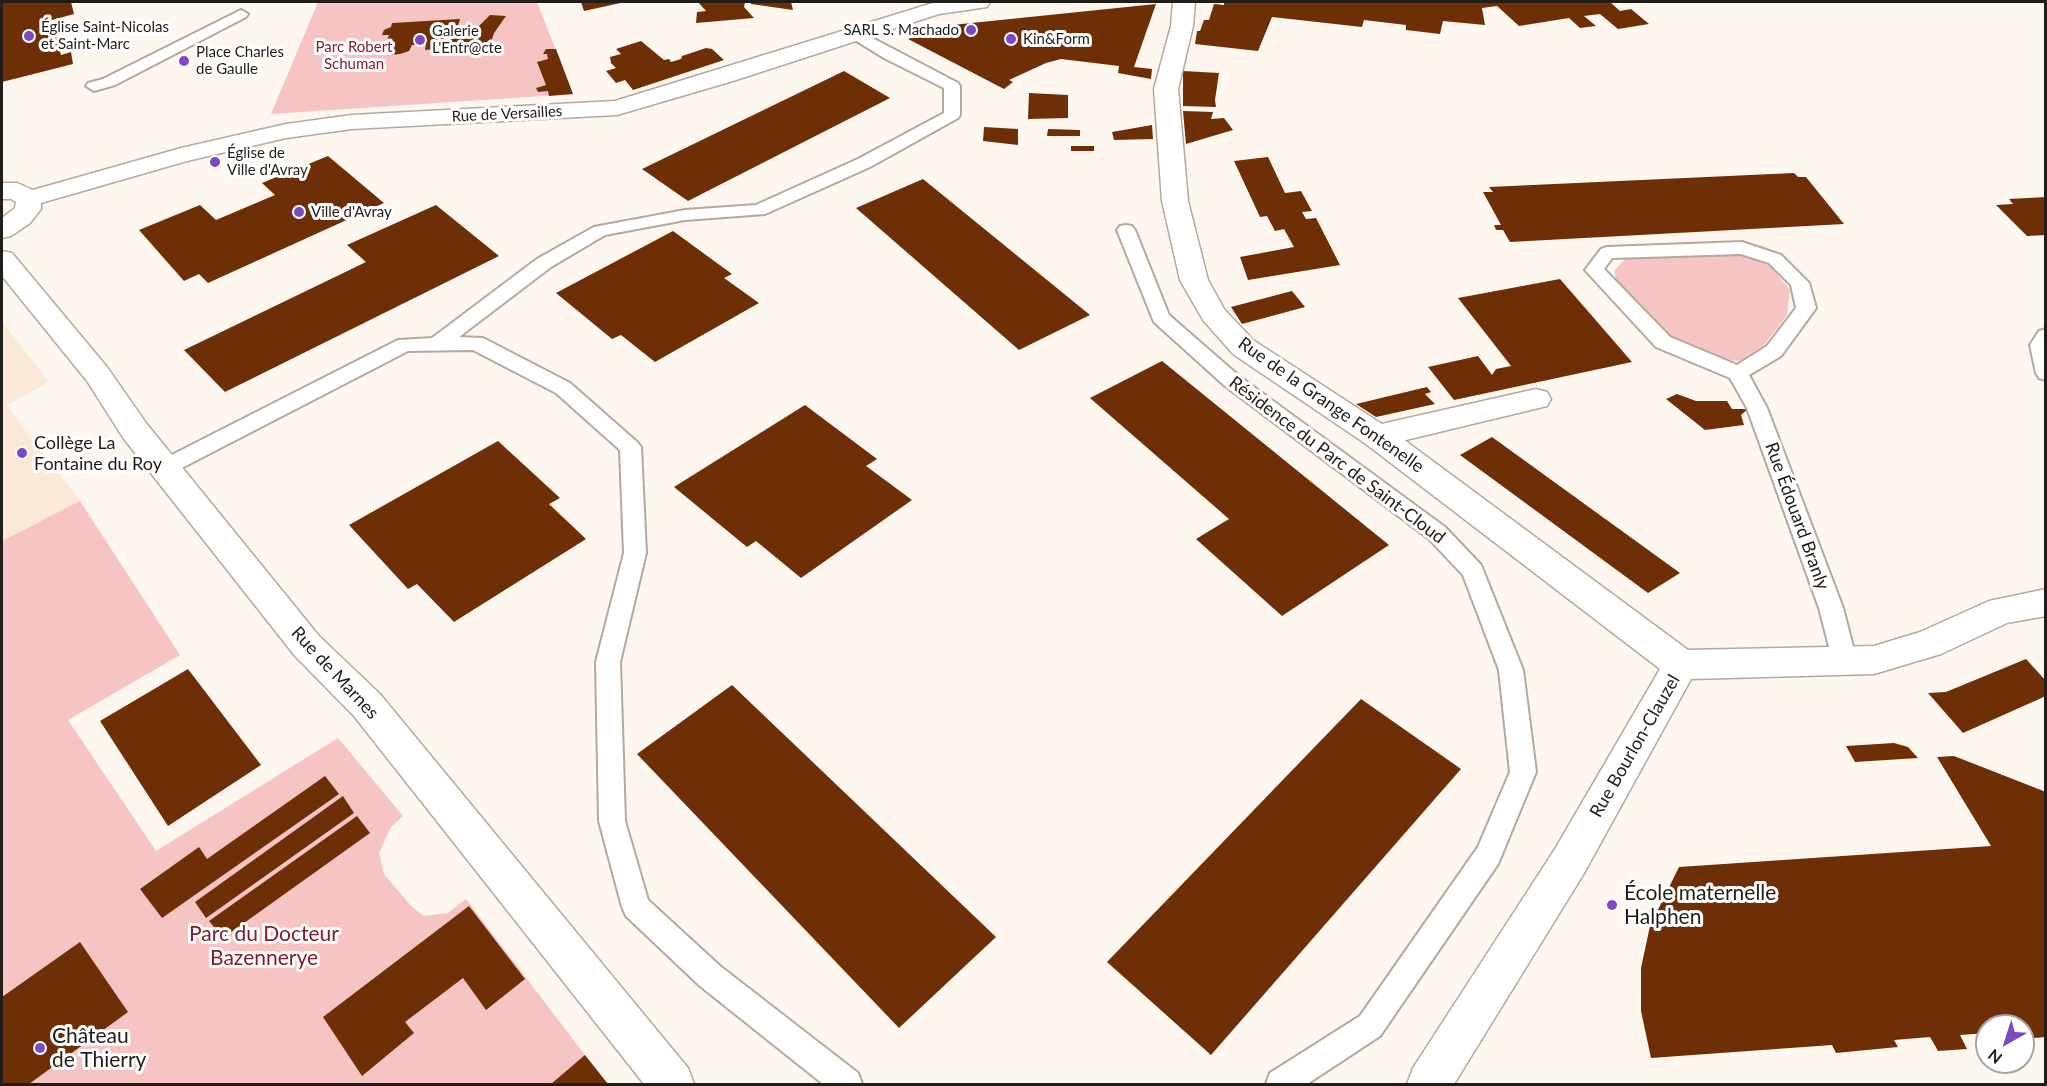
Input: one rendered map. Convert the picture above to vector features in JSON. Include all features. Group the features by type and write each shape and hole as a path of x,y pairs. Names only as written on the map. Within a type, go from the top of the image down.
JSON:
{"main road":[{"name":"Rue de Versailles","path":"29,199 181,155 286,130 352,122 617,108 936,8 979,2"},
{"name":"Rue de la Grange Fontenelle","path":"1184,2 1182,26 1166,89 1176,212 1194,280 1213,314 1243,347 1377,436 1681,665"},
{"path":"2,191 17,191 29,199 28,209 21,217 2,230"},
{"name":"Rue de Marnes","path":"2,259 98,374 135,431 307,646 367,705 672,1084"},
{"path":"1377,436 1536,399"},
{"name":"Rue Bourlon-Clauzel","path":"1429,1084 1569,862 1681,665 1874,660 1929,644 2001,611 2046,602"}],"lane":[{"path":"94,86 109,82 241,14"},
{"path":"437,344 544,263 600,231 685,215 759,210 864,163 952,116 952,86 890,55 855,34"},
{"name":"Résidence du Parc de Saint-Cloud","path":"1126,230 1161,318 1232,381 1437,533 1473,571 1511,670 1523,772 1488,855 1370,1026 1281,1084"},
{"path":"1742,248 1775,259 1800,283 1806,308 1774,351 1738,373 1663,342 1594,270 1607,253 1742,248"},
{"path":"2046,335 2040,345 2046,373"},
{"path":"164,468 405,345 476,342 563,388 630,447 635,553 608,662 612,821 636,907 710,976 847,1084"},
{"name":"Rue Édouard Branly","path":"1738,373 1757,408 1831,608 1845,662"}],"shaded area":[{"name":"Collège La Fontaine du Roy","path":"2,321 49,382 7,405 80,501 2,541"}],"green space":[{"name":"Parc Robert Schuman","path":"318,2 537,2 573,94 271,114"},
{"path":"1746,255 1771,267 1790,290 1787,315 1764,345 1739,361 1718,360 1676,341 1618,285 1614,271 1626,258"},
{"name":"Parc du Docteur Bazennerye","path":"80,501 180,655 68,720 156,851 338,738 403,816 391,827 379,853 384,874 411,906 424,916 448,913 466,899 607,1084 2,1084 2,541"}],"building":[{"name":"Église Saint-Nicolas et Saint-Marc","path":"2,2 71,2 74,14 52,20 61,55 71,52 73,64 2,82"},
{"path":"581,2 625,2 584,11"},
{"path":"698,2 745,2 744,7 754,18 696,23 697,12 706,11"},
{"path":"751,2 791,2 793,10 751,4"},
{"path":"1224,2 1610,2 1620,11 1631,9 1649,24 1618,29 1600,14 1584,16 1596,26 1580,28 1569,18 1519,26 1497,6 1482,8 1485,25 1443,21 1440,34 1406,30 1406,25 1364,20 1362,27 1272,17 1258,51 1195,44 1197,31 1200,31 1204,20 1209,20 1214,4 1224,5"},
{"path":"1156,4 1134,67 1152,69 1151,79 1118,73 1119,66 1061,59 1046,63 1009,80 1013,82 1004,89 908,39 952,25"},
{"name":"Galerie L'Entr@cte","path":"490,15 506,16 494,33 490,46 468,47 469,45 425,50 426,44 412,45 409,51 400,54 389,55 387,52 382,52 389,35 382,35 392,23 460,19 457,29 478,27"},
{"path":"641,41 664,60 669,59 671,62 706,48 712,49 724,60 633,90 625,80 616,83 606,71 616,68 611,63 610,57 621,54 616,49"},
{"path":"546,49 556,49 573,94 549,96 548,91 538,92 536,88 546,85 537,62 548,59 547,54 543,54"},
{"path":"844,71 890,98 688,201 642,169"},
{"path":"1183,71 1219,73 1216,107 1183,106"},
{"path":"1029,93 1068,95 1068,118 1028,119"},
{"path":"1183,111 1213,112 1211,119 1224,118 1233,130 1186,144"},
{"path":"1152,125 1153,139 1114,140 1112,132"},
{"path":"984,127 1018,129 1018,145 983,141"},
{"path":"1048,129 1080,130 1080,136 1047,136"},
{"path":"1071,146 1094,146 1094,151 1071,151"},
{"name":"Ville d'Avray","path":"328,156 384,203 208,283 199,274 184,281 139,230 200,205 216,220 275,195 262,183"},
{"path":"1268,157 1285,193 1301,191 1312,211 1302,212 1306,219 1316,218 1340,265 1248,280 1240,257 1294,247 1284,229 1275,231 1267,216 1260,217 1234,161"},
{"path":"1794,173 1798,177 1806,177 1844,224 1510,242 1503,230 1496,230 1494,225 1501,225 1483,192 1493,192 1489,187"},
{"path":"923,179 1090,315 1019,350 856,208"},
{"path":"2046,197 2046,235 2027,236 1996,205 2013,204 2009,199"},
{"path":"436,205 499,256 225,392 184,350 366,262 347,245"},
{"path":"673,231 732,274 724,278 759,303 655,362 621,335 612,339 556,293"},
{"path":"1560,279 1632,362 1454,400 1428,367 1478,356 1492,375 1496,369 1511,366 1458,298"},
{"path":"1292,291 1305,307 1242,324 1231,307"},
{"path":"1162,361 1389,545 1282,616 1196,539 1229,519 1090,398"},
{"path":"1427,387 1431,392 1425,394 1435,404 1376,417 1356,404"},
{"path":"1677,394 1696,401 1727,401 1732,409 1748,409 1741,415 1744,425 1705,430 1666,399"},
{"path":"805,405 877,459 866,466 912,500 801,578 756,541 747,547 674,487"},
{"path":"1492,437 1680,573 1648,593 1460,455"},
{"path":"498,441 560,498 549,504 586,539 454,622 417,584 408,589 349,525"},
{"path":"2026,659 2046,681 2046,696 1963,733 1928,693 1946,692"},
{"path":"188,669 261,765 168,826 100,721"},
{"path":"732,685 996,937 899,1028 637,754"},
{"path":"1361,699 1461,769 1211,1055 1107,962"},
{"path":"1894,743 1908,747 1918,758 1855,762 1846,746"},
{"path":"1954,756 2046,792 2046,1037 2035,1038 2035,1014 1975,1014 1975,1034 1960,1035 1967,1049 1938,1051 1930,1037 1894,1040 1898,1047 1836,1053 1832,1045 1651,1058 1641,1011 1641,968 1650,926 1679,867 1991,846 1937,757"},
{"path":"325,776 339,794 162,918 140,889 199,847 207,859"},
{"path":"343,796 354,813 206,918 195,902"},
{"path":"357,816 370,833 223,938 209,921"},
{"path":"469,906 525,979 486,1010 463,978 405,1022 414,1033 362,1076 323,1017"},
{"name":"Château de Thierry","path":"80,942 128,1012 29,1084 2,1084 2,997"},
{"path":"585,1055 608,1084 551,1084"}],"place":[{"name":"SARL S. Machado","path":"971,30"},
{"name":"Église Saint-Nicolas et Saint-Marc","path":"29,36"},
{"name":"Kin&Form","path":"1011,39"},
{"name":"Galerie L'Entr@cte","path":"420,40"},
{"name":"Place Charles de Gaulle","path":"184,61"},
{"name":"Église de Ville d'Avray","path":"215,162"},
{"name":"Ville d'Avray","path":"299,212"},
{"name":"Collège La Fontaine du Roy","path":"22,453"},
{"name":"École maternelle Halphen","path":"1612,905"},
{"name":"Château de Thierry","path":"40,1048"}]}
